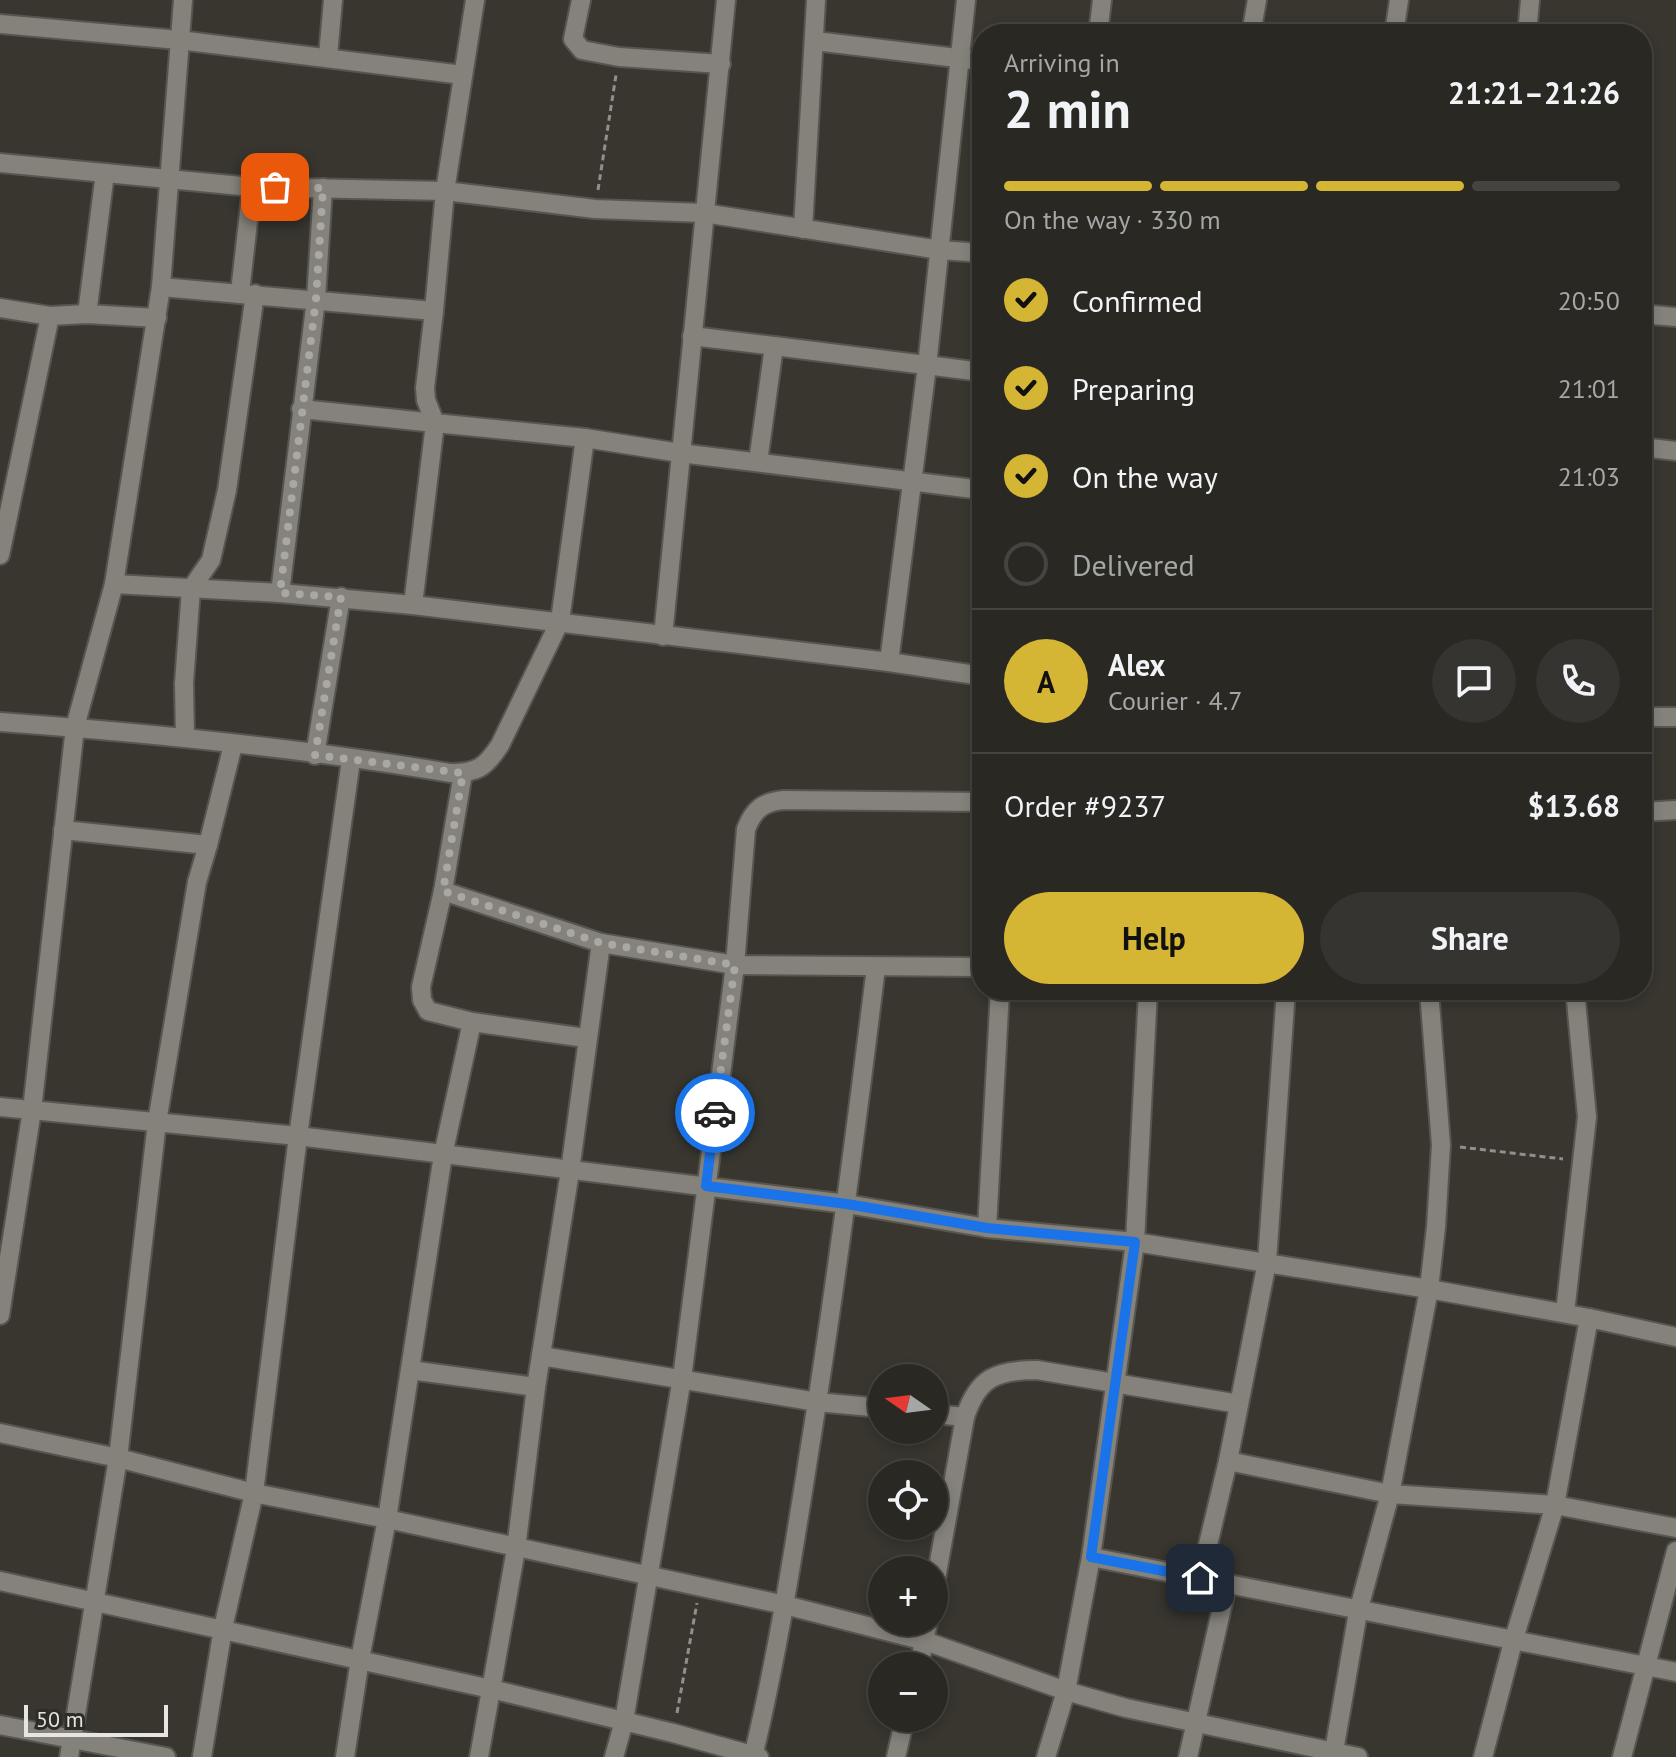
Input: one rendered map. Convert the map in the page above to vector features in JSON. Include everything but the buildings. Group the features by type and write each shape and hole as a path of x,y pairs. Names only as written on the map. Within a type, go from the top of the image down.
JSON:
{"street":[{"path":"0,1315 32,1110 75,727 114,584 157,318 183,0"},
{"path":"328,56 333,0"},
{"path":"413,605 435,423 425,388 445,191 475,0"},
{"path":"581,0 574,31 577,46 590,53 721,64"},
{"path":"663,636 726,0"},
{"path":"803,229 816,0"},
{"path":"889,662 927,366 966,0"},
{"path":"1099,24 1102,0"},
{"path":"1253,24 1257,0"},
{"path":"1395,24 1399,0"},
{"path":"1528,24 1530,0"},
{"path":"0,24 328,56 463,75"},
{"path":"815,41 972,60"},
{"path":"0,163 252,187 445,191 595,209 704,213 972,252"},
{"path":"87,314 105,173"},
{"path":"185,738 184,683 191,589 211,560 227,490 247,293 252,187"},
{"path":"280,593 316,299 323,188"},
{"path":"161,287 434,311"},
{"path":"0,308 50,316 87,314 157,318"},
{"path":"1652,315 1676,317"},
{"path":"0,555 50,316"},
{"path":"692,336 972,371"},
{"path":"758,462 774,346"},
{"path":"301,409 585,438 680,453 972,489"},
{"path":"0,722 185,738 463,773 474,771 488,763 500,745 560,621 585,438"},
{"path":"1652,448 1676,451"},
{"path":"114,584 341,597 560,621 972,674"},
{"path":"315,755 341,597"},
{"path":"1652,717 1676,717"},
{"path":"70,1748 118,1458 157,1122 197,882 233,745"},
{"path":"202,1757 223,1628 254,1493 298,1136 351,760"},
{"path":"463,773 443,891 421,987 424,1007 434,1015 586,1038"},
{"path":"614,1757 624,1721 682,1378 735,965 746,829 751,815 769,801 784,800 972,802"},
{"path":"1652,811 1676,810"},
{"path":"63,830 208,845"},
{"path":"443,891 601,943 735,965 972,967"},
{"path":"479,1757 516,1549 536,1387 601,943"},
{"path":"0,1581 491,1689 755,1756 785,1605 817,1402 847,1204 876,967"},
{"path":"987,1228 999,1000"},
{"path":"1046,1757 1066,1691 1091,1557 1135,1242 1147,1000"},
{"path":"1200,1578 1228,1461 1267,1262 1285,1000"},
{"path":"1334,1754 1358,1612 1390,1494 1429,1289 1441,1145 1430,1000"},
{"path":"1565,1313 1587,1117 1576,1000"},
{"path":"345,1757 387,1519 443,1155 472,1022"},
{"path":"0,1107 298,1136 847,1204 987,1228 1135,1242 1429,1289 1676,1337"},
{"path":"1483,1757 1513,1642 1555,1505 1589,1318"},
{"path":"541,1356 817,1402 868,1407"},
{"path":"410,1370 536,1387"},
{"path":"940,1556 965,1417 971,1396 985,1380 1014,1370 1037,1370 1239,1404"},
{"path":"948,1415 965,1417"},
{"path":"0,1433 118,1458 254,1493 785,1605 925,1641 1066,1691 1195,1724 1358,1757"},
{"path":"1228,1461 1390,1494 1555,1505 1676,1528"},
{"path":"1622,1757 1676,1551"},
{"path":"1091,1557 1358,1612 1676,1672"},
{"path":"1188,1757 1227,1585"},
{"path":"922,1652 926,1636"},
{"path":"0,1725 70,1748 166,1757"},
{"path":"896,1757 902,1732"}],"path":[{"path":"595,209 619,57"},
{"path":"1441,1145 1583,1161"},
{"path":"673,1733 699,1587"}],"way so far":[{"path":"275,187 323,188 316,299 280,593 341,597 315,755 463,773 443,891 601,943 735,965 715,1113"}],"route":[{"path":"715,1113 706,1186 847,1204 987,1228 1135,1242 1091,1557 1200,1578"}]}
